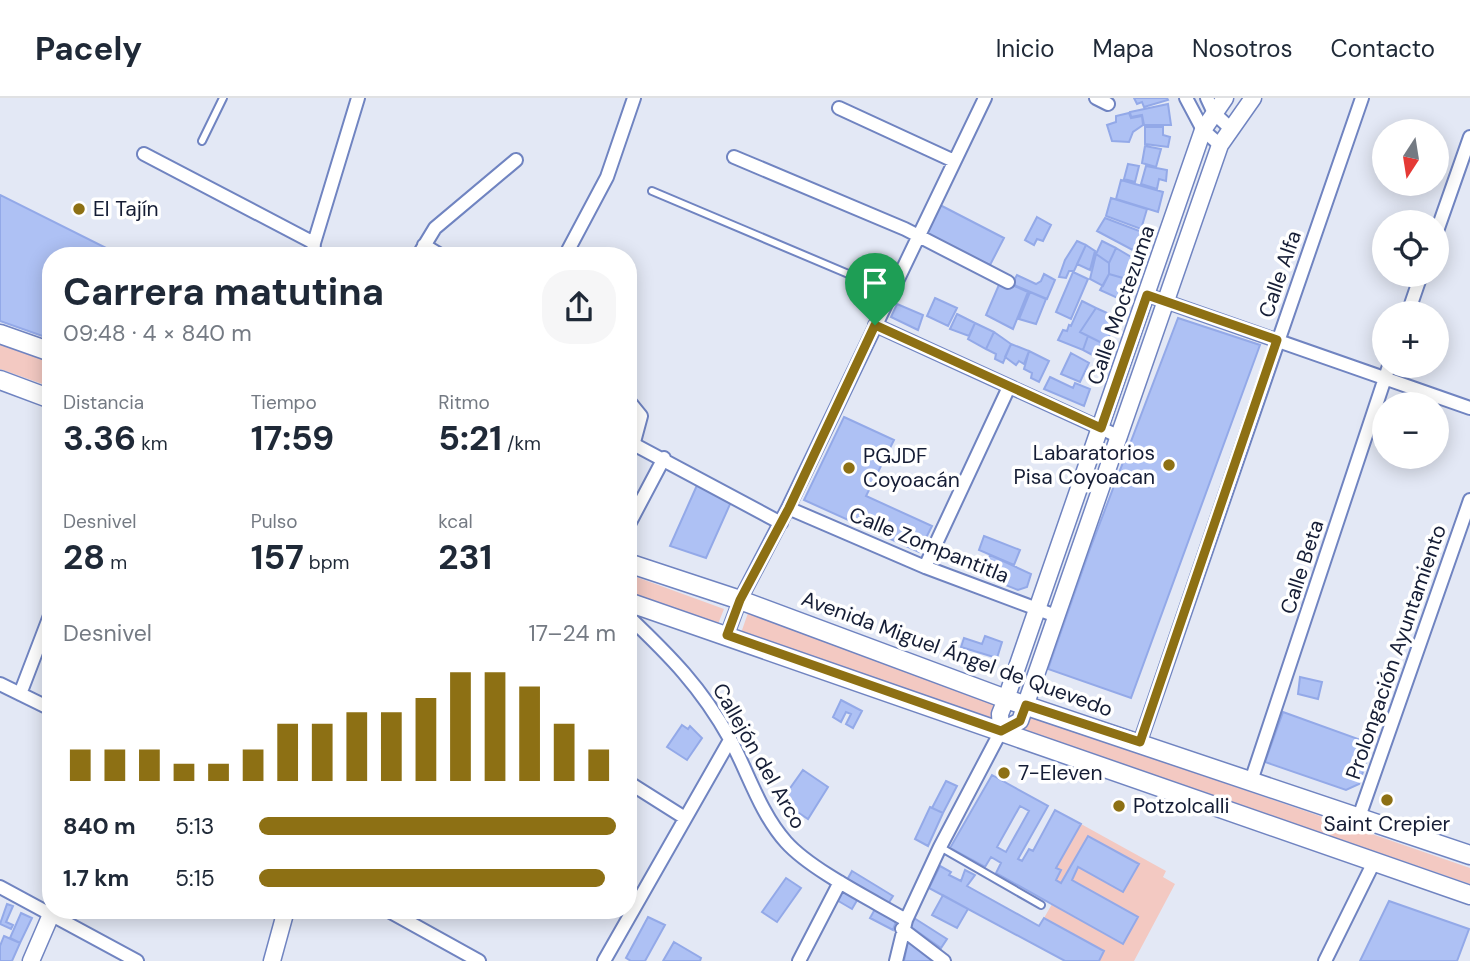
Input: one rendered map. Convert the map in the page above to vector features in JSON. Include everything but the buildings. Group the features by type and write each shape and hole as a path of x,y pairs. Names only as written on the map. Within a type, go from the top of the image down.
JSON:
{"main road":[{"path":"0,334 42,349"},
{"path":"0,380 42,396"},
{"name":"Avenida Miguel Ángel de Quevedo","path":"637,566 740,600 1006,699 1470,855"},
{"path":"637,605 1470,895"}],"street":[{"path":"314,247 358,98"},
{"path":"570,247 607,177 634,98"},
{"path":"727,635 740,600 789,508 985,98"},
{"path":"1186,98 1203,130 1220,145"},
{"name":"Calle Moctezuma","path":"1225,98 1211,105 1000,714 1001,731 1020,721 1220,145 1253,98"},
{"name":"Calle Alfa","path":"1140,742 1362,98"},
{"path":"1211,105 1230,128"},
{"path":"839,108 954,161"},
{"path":"1444,210 1470,137"},
{"path":"144,154 309,247"},
{"path":"734,157 918,236 1008,282"},
{"path":"423,247 435,228 516,160"},
{"path":"1147,295 1277,340 1372,368"},
{"path":"875,325 1120,437"},
{"name":"Calle Beta","path":"1251,781 1385,378"},
{"path":"1401,378 1470,408"},
{"path":"925,567 1009,387"},
{"path":"637,411 641,416 637,431"},
{"path":"637,444 781,523"},
{"path":"637,509 664,458"},
{"name":"Prolongación Ayuntamiento","path":"1359,817 1470,500"},
{"name":"Calle Zompantitla","path":"789,508 925,567 1056,616"},
{"name":"Callejón del Arco","path":"637,625 677,663 706,700 780,835 795,851 904,924 944,961"},
{"path":"20,694 42,636"},
{"path":"0,684 42,705"},
{"path":"896,961 904,924 940,847 1001,731"},
{"path":"637,903 730,740"},
{"path":"637,788 685,818"},
{"path":"1325,961 1374,862"},
{"path":"799,961 840,881"},
{"path":"0,887 42,908"},
{"path":"31,961 49,919"},
{"path":"63,919 137,961"},
{"path":"272,961 284,919"},
{"path":"403,919 479,961"},
{"path":"604,961 628,919"}],"lane":[{"path":"202,142 223,98"},
{"path":"652,191 891,292"},
{"path":"940,847 1041,905"}],"shaded area":[{"path":"0,344 42,359 42,384 0,369"},
{"path":"637,577 724,609 718,624 637,596"},
{"path":"748,613 996,704 993,719 741,633"},
{"path":"1028,715 1470,868 1470,884 1025,731"},
{"path":"1081,824 1166,871 1163,877 1175,884 1134,961 1099,961 1104,951 1044,918 1052,904 1122,944 1138,917 1072,880 1078,867 1123,892 1138,864 1088,836 1061,883 1056,880 1061,870 1056,868"}],"place":[{"name":"El Tajín","path":"79,209"},
{"name":"Labaratorios Pisa Coyoacan","path":"1169,465"},
{"name":"PGJDF Coyoacán","path":"849,468"},
{"name":"7-Eleven","path":"1004,773"},
{"name":"Saint Crepier","path":"1387,800"},
{"name":"Potzolcalli","path":"1119,806"}],"route":[{"path":"1147,295 1277,340 1140,742 1026,705 1020,721 1001,731 727,635 740,600 789,508 875,325 1101,428 1147,295"}]}
